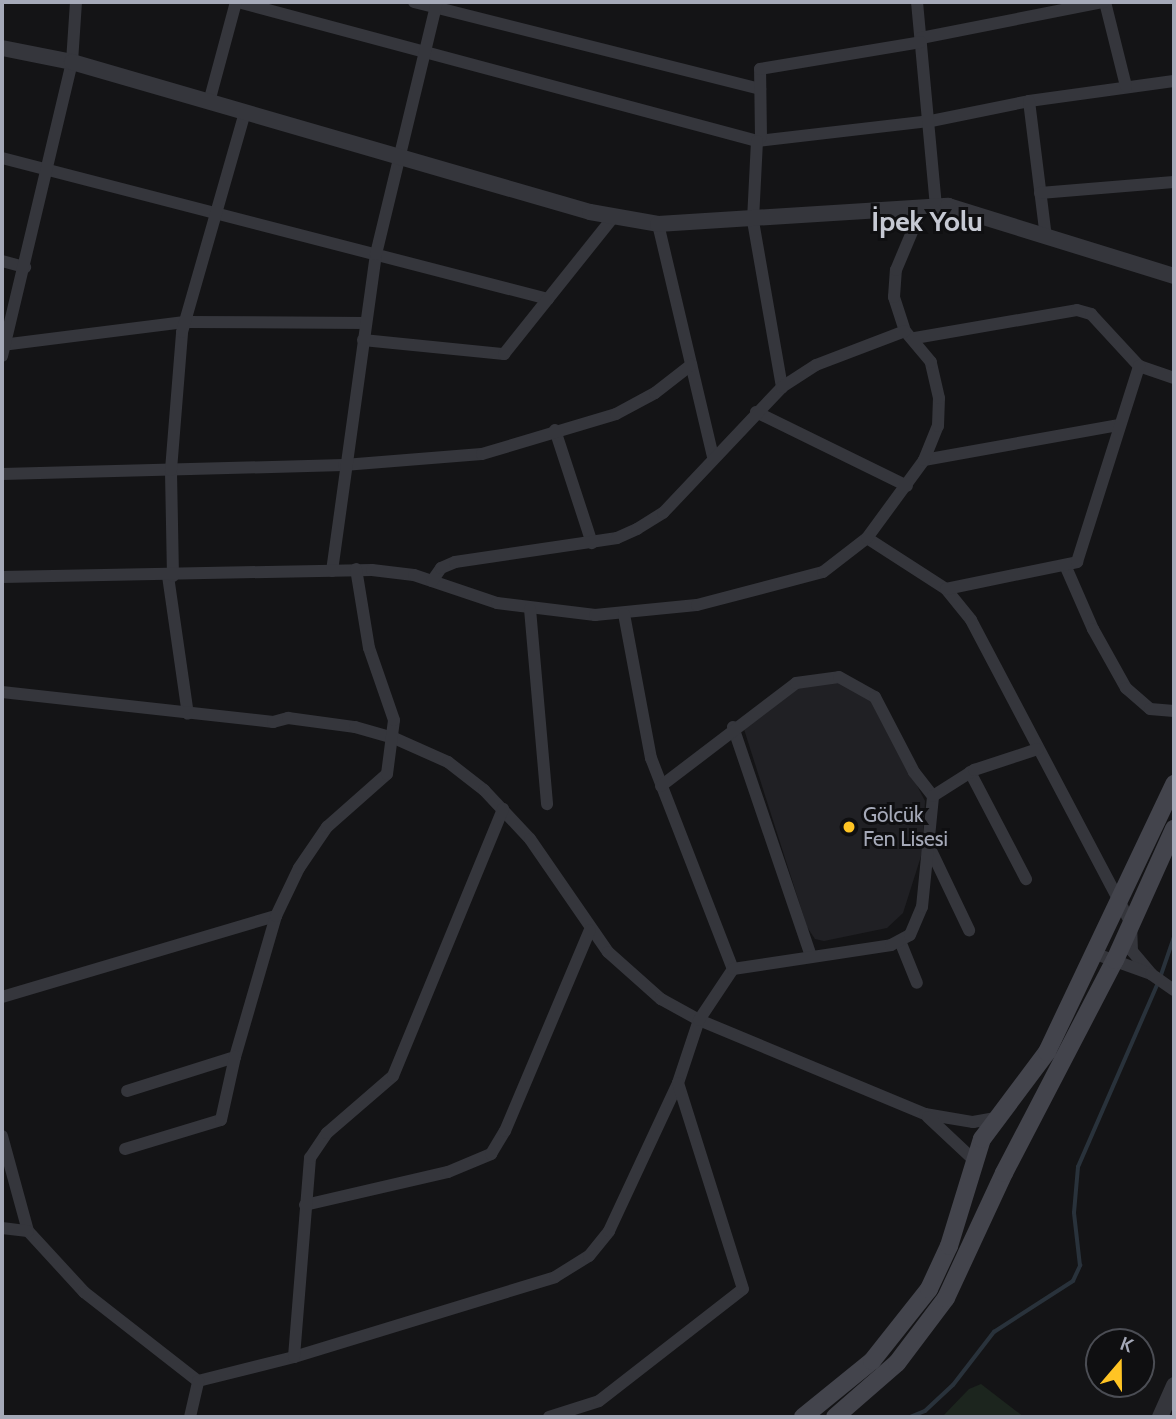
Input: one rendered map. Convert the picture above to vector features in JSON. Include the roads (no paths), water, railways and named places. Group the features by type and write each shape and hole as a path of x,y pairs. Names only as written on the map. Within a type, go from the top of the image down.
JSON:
{"main road":[{"path":"803,1417 872,1361 917,1308 949,1246 974,1160 996,1118 1039,1066 1096,954 1174,784"},
{"path":"835,1417 883,1379 932,1322 1004,1173 1115,960 1174,829"},
{"path":"996,1118 1010,1121 1023,1137"},
{"path":"974,1160 987,1172 1004,1173"}],"street":[{"path":"76,2 72,62 3,349 185,322 366,323"},
{"path":"209,102 237,2 759,139 931,121 1029,101 1174,81"},
{"path":"414,2 437,5 760,89"},
{"path":"2,577 171,576 356,569 393,571 530,609 624,614 697,605 802,580 839,562 867,538 907,485 924,460 938,426 939,398 931,362 910,335 896,310 894,283 929,207 931,121 917,2"},
{"path":"782,387 753,220 759,139 760,69 921,40 1104,2 1126,86"},
{"path":"332,571 344,465 376,254 423,52 437,5"},
{"path":"2,48 72,62 614,216 658,224 929,207 973,211 1046,238 1174,276"},
{"path":"1029,101 1046,238"},
{"path":"188,714 171,576 171,470 185,322 215,209 245,112"},
{"path":"2,158 215,209 548,299"},
{"path":"1040,193 1174,182"},
{"path":"363,340 504,354 614,216"},
{"path":"658,224 713,457"},
{"path":"2,261 24,267"},
{"path":"432,581 441,569 454,562 617,538 663,513 713,457 782,387 816,365 910,335 1077,310 1091,314 1139,366 1174,378"},
{"path":"2,474 344,465 482,454 555,430 616,414 654,393 691,365"},
{"path":"946,589 1077,562 1118,425 1139,366"},
{"path":"756,412 907,485"},
{"path":"924,460 1118,425"},
{"path":"555,430 592,543"},
{"path":"867,538 946,589 980,636 1118,905 1131,923 1132,951 1151,974"},
{"path":"1065,565 1093,629 1126,688 1150,709 1174,711"},
{"path":"125,1149 221,1120 235,1057 276,916 299,868 327,827 387,774 394,738 390,702 369,648 356,569"},
{"path":"530,609 547,804"},
{"path":"624,614 650,758 733,969"},
{"path":"198,1381 294,1357 508,1294 573,1268 609,1231 678,1083 699,1020 733,969 900,941 910,935 922,907 926,841 933,796 914,772 875,697 846,679 796,683 733,727 661,786"},
{"path":"2,692 273,722 288,718 355,727 394,738 448,762 503,809 530,839 590,930 643,985 699,1020 925,1114 973,1122 996,1118"},
{"path":"733,727 811,956"},
{"path":"933,796 970,772 1038,749"},
{"path":"970,772 1026,879"},
{"path":"294,1357 306,1174 315,1145 382,1088 400,1061 503,809"},
{"path":"926,841 969,930"},
{"path":"2,997 276,916"},
{"path":"305,1205 447,1172 491,1154 505,1131 590,930"},
{"path":"900,941 917,983"},
{"path":"1096,954 1151,974 1170,987"},
{"path":"127,1091 235,1057"},
{"path":"549,1417 599,1401 743,1289 678,1083"},
{"path":"925,1114 974,1160"},
{"path":"2,1136 27,1231 84,1292 198,1381"},
{"path":"2,1228 27,1231"},
{"path":"190,1417 198,1381"},
{"path":"1160,1417 1174,1385"}],"waterway":[{"path":"1161,975 1174,938"},
{"path":"910,1417 925,1411 953,1385 994,1332 1073,1281 1080,1266 1074,1213 1078,1167 1158,983"}],"place":[{"name":"Gölcük Fen Lisesi","path":"849,827"}],"district":[{"name":"İpek Yolu","path":"927,221"}]}
